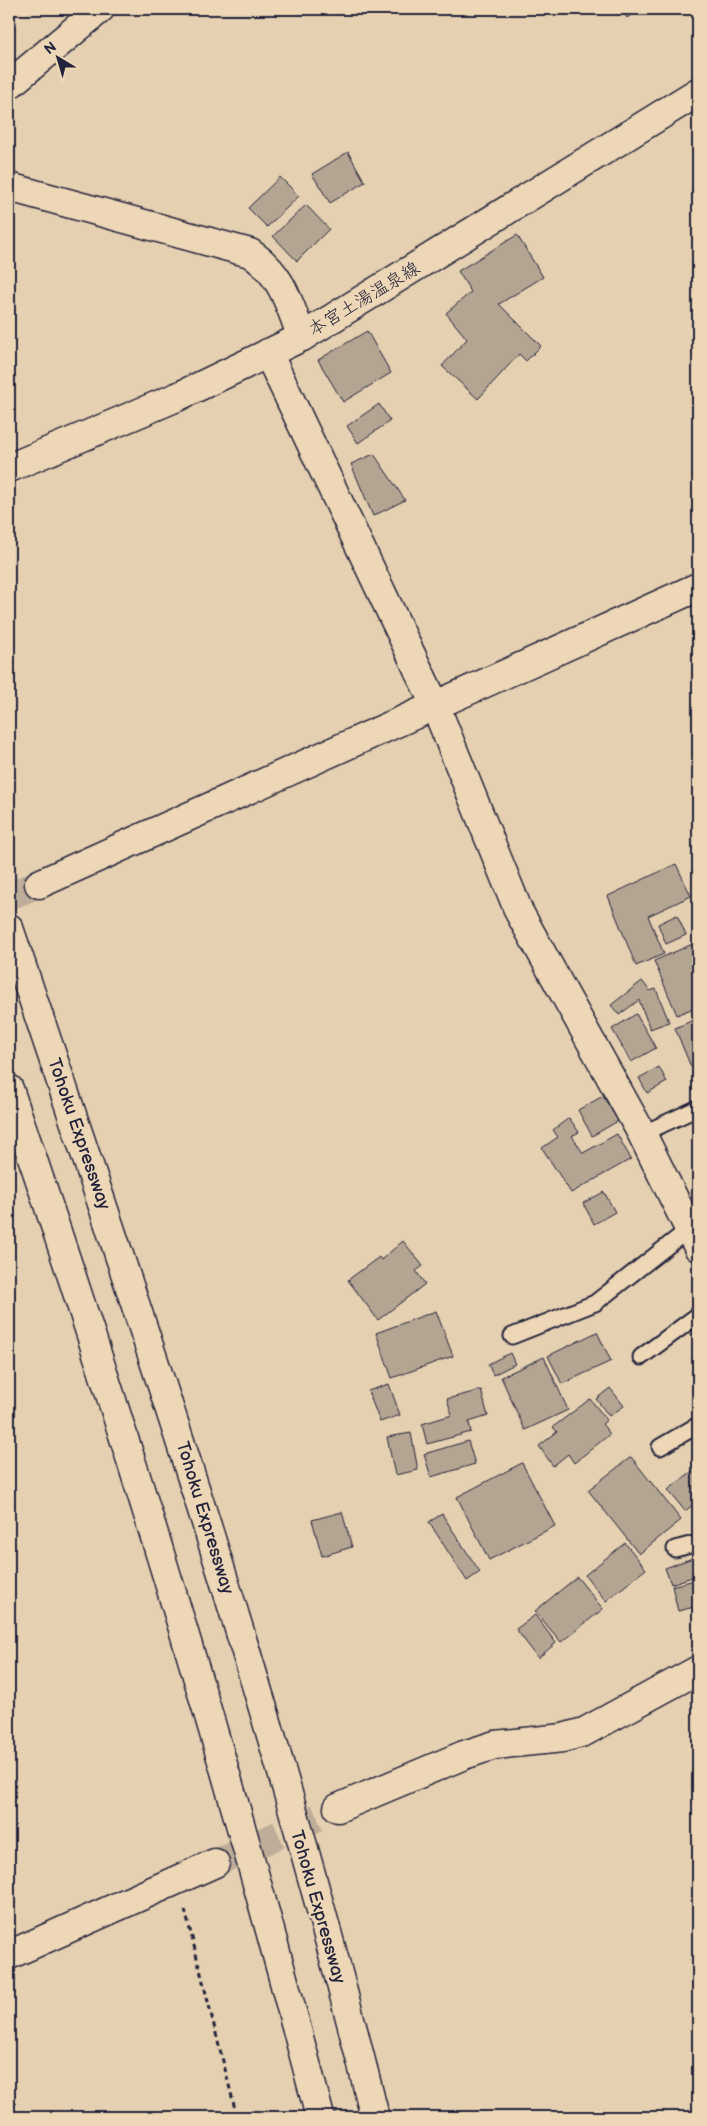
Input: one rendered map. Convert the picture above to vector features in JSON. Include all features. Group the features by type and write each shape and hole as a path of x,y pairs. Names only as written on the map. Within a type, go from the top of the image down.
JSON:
{"main road":[{"path":"9,85 100,9"},
{"name":"本宮土湯温泉線","path":"9,468 177,397 302,337 698,92"},
{"path":"9,187 250,254 264,262 278,278 302,337"},
{"path":"268,353 435,705 519,912 642,1134 694,1238"},
{"path":"39,884 698,587"},
{"name":"Tohoku Expressway","path":"9,928 169,1403 221,1570 311,1878 375,2117"},
{"path":"9,1089 76,1286 174,1598 262,1898 320,2117"},
{"path":"338,1808 464,1755 496,1745 563,1738 584,1732 698,1670"},
{"path":"9,1955 215,1863"}],"lane":[{"path":"642,1134 698,1108"},
{"path":"512,1336 595,1303 694,1238"},
{"path":"641,1357 698,1315"},
{"path":"660,1447 698,1425"},
{"path":"676,1549 698,1543"}],"path":[{"path":"177,1880 237,2117"}],"building":[{"path":"620,9 640,9 627,18"},
{"path":"348,152 365,182 330,203 312,174"},
{"path":"280,177 299,196 267,227 248,208"},
{"path":"306,205 329,229 297,261 273,236"},
{"path":"517,235 543,277 499,304 541,346 526,361 519,354 478,399 442,366 467,339 446,313 471,292 458,271"},
{"path":"367,331 391,373 343,402 318,360"},
{"path":"379,404 390,421 358,443 347,426"},
{"path":"374,454 405,500 373,516 351,464"},
{"path":"676,864 691,896 648,916 664,954 636,966 608,896"},
{"path":"677,915 686,935 666,944 658,924"},
{"path":"697,942 698,1006 677,1015 654,961"},
{"path":"642,981 650,991 656,989 669,1022 650,1029 639,1000 619,1015 611,1005"},
{"path":"636,1014 656,1048 631,1062 612,1029"},
{"path":"698,1018 698,1064 691,1067 675,1028"},
{"path":"659,1067 667,1082 647,1093 639,1078"},
{"path":"603,1096 618,1121 592,1136 578,1110"},
{"path":"569,1118 579,1132 572,1136 583,1153 617,1134 631,1159 571,1193 542,1148 558,1137 553,1130"},
{"path":"604,1192 615,1212 594,1224 583,1203"},
{"path":"403,1241 423,1266 416,1271 425,1284 378,1320 348,1280 379,1257 381,1260"},
{"path":"436,1311 453,1356 392,1378 376,1333"},
{"path":"597,1332 611,1361 562,1384 548,1356"},
{"path":"510,1353 515,1364 493,1375 488,1364"},
{"path":"544,1357 568,1410 525,1430 501,1377"},
{"path":"389,1384 400,1415 380,1422 368,1391"},
{"path":"610,1388 624,1406 609,1416 596,1399"},
{"path":"481,1390 488,1416 469,1422 471,1432 427,1444 422,1424 452,1415 447,1399"},
{"path":"590,1399 607,1420 602,1424 610,1434 574,1463 568,1454 553,1466 539,1446 557,1432 553,1427"},
{"path":"411,1433 418,1470 395,1475 387,1437"},
{"path":"468,1441 475,1464 431,1477 424,1454"},
{"path":"631,1457 681,1520 639,1554 588,1490"},
{"path":"522,1463 555,1526 489,1560 457,1497"},
{"path":"696,1468 698,1471 698,1501 685,1511 668,1490"},
{"path":"342,1512 352,1547 322,1556 312,1520"},
{"path":"442,1514 480,1572 467,1581 429,1522"},
{"path":"625,1543 646,1569 606,1601 585,1575"},
{"path":"698,1556 698,1575 671,1584 665,1568"},
{"path":"577,1577 603,1609 561,1642 535,1611"},
{"path":"698,1579 698,1606 678,1611 672,1586"},
{"path":"535,1615 556,1643 538,1658 516,1629"}],"tunnel":[{"path":"9,896 39,884"},
{"path":"215,1863 338,1808"}]}
